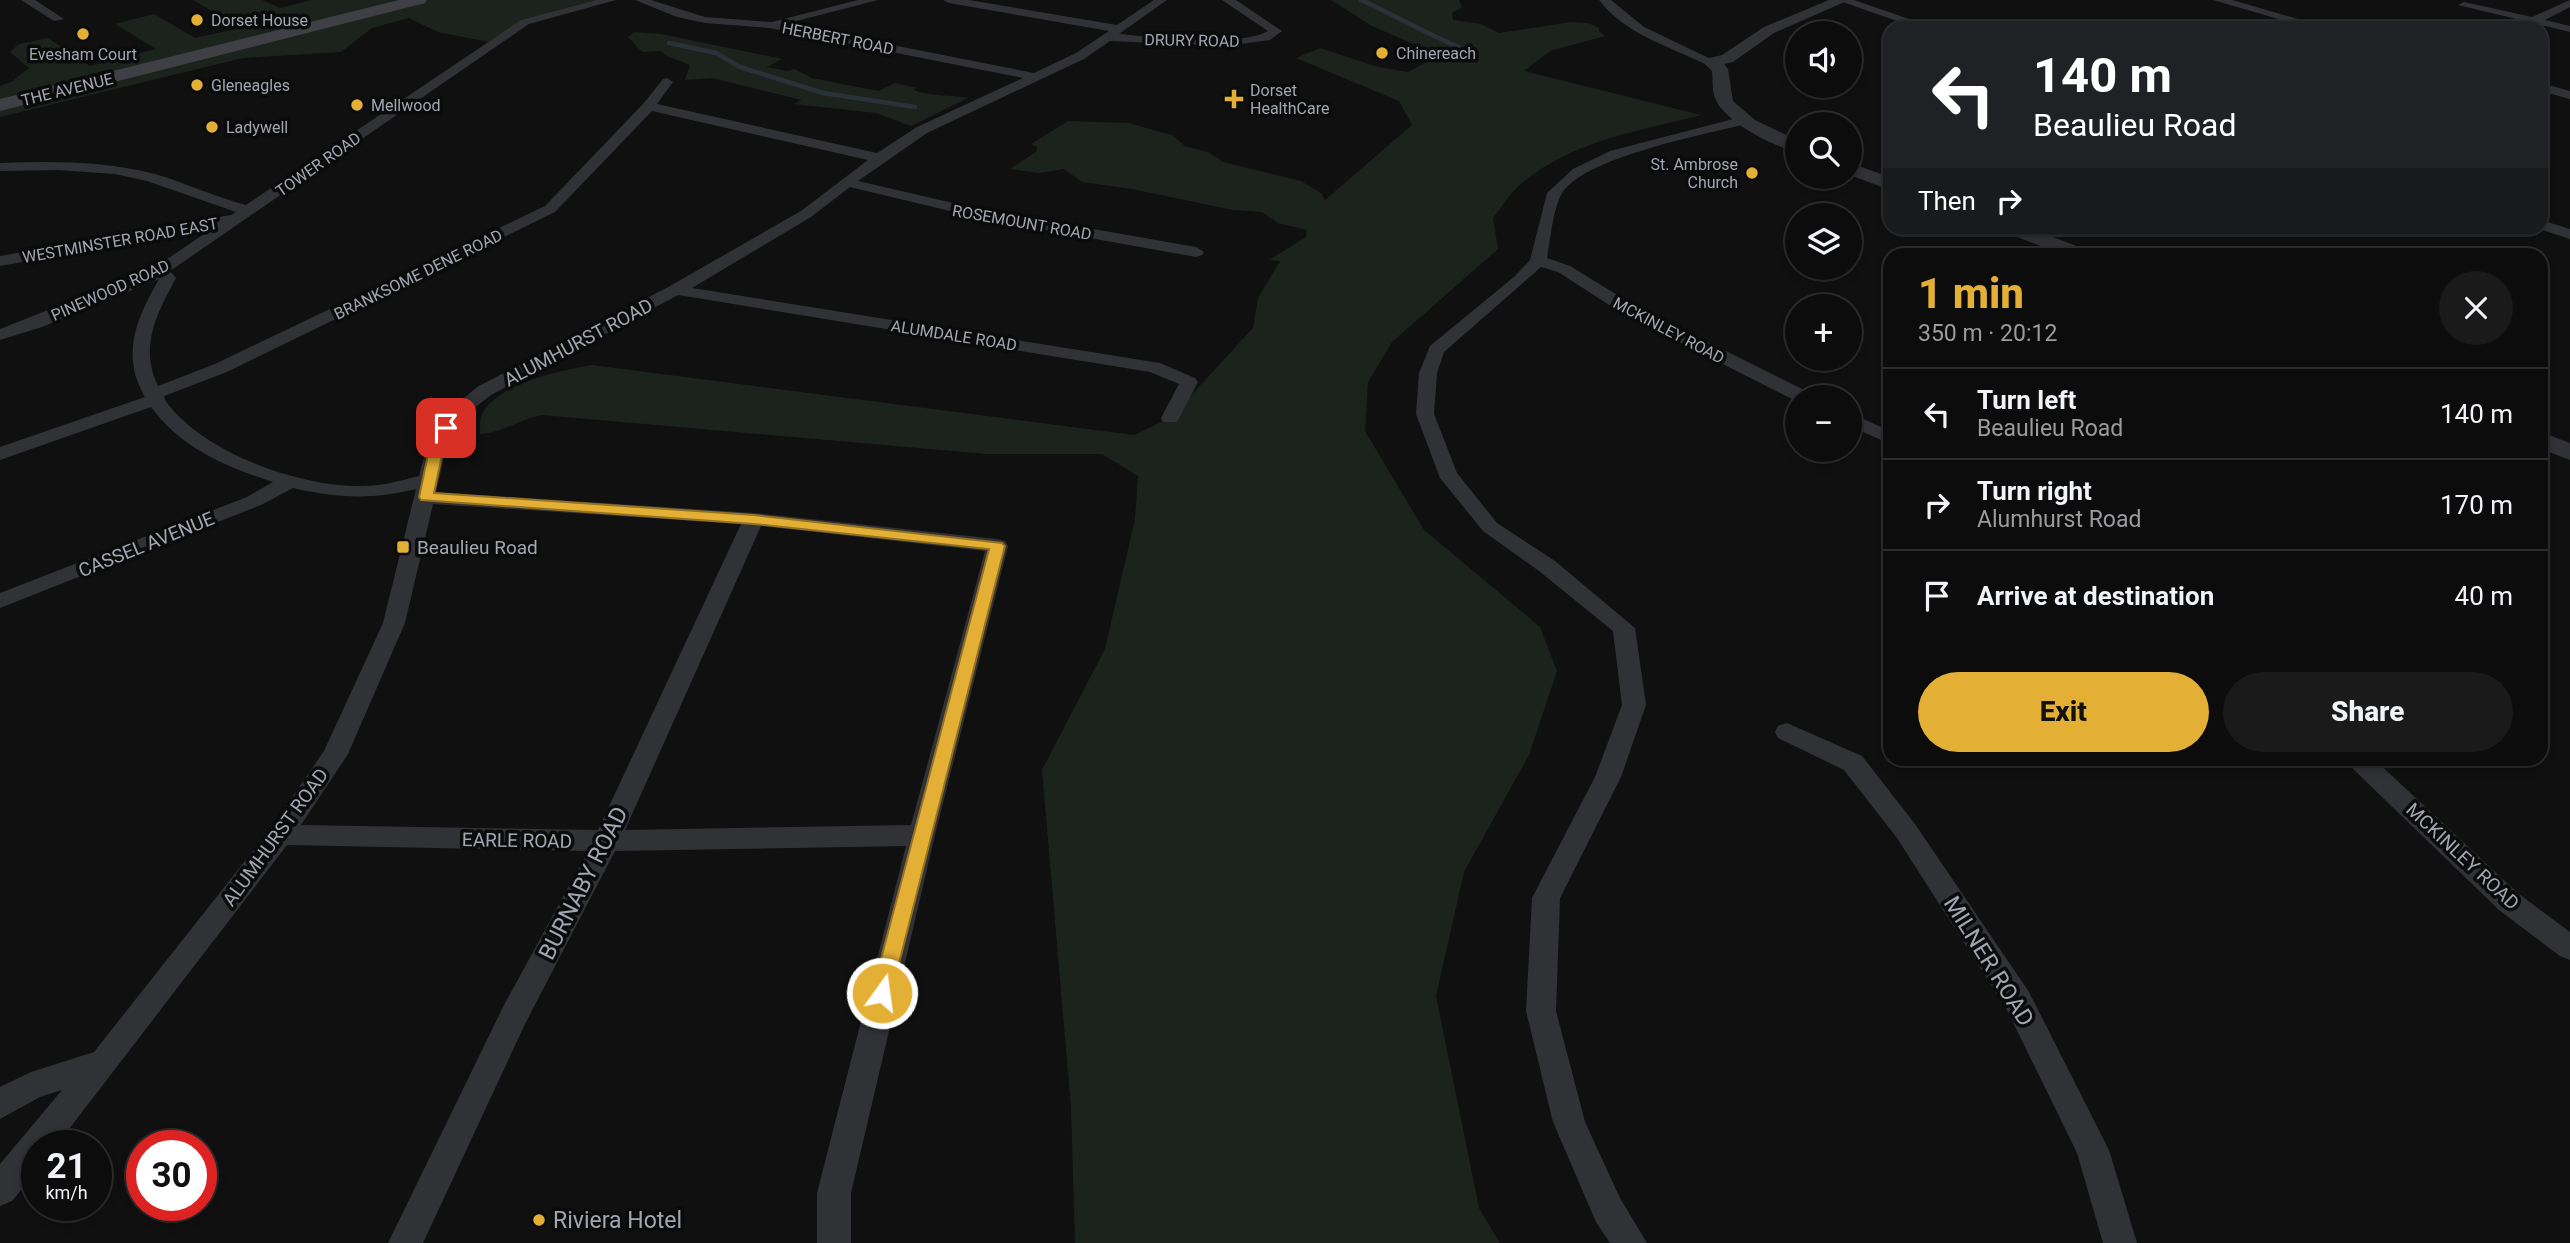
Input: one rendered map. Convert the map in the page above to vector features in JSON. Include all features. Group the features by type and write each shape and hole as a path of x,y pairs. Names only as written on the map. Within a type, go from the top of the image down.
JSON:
{"main road":[{"name":"THE AVENUE","path":"0,105 419,0"}],"street":[{"path":"27,0 58,19"},
{"name":"TOWER ROAD","path":"245,215 525,22 610,0"},
{"name":"HERBERT ROAD","path":"641,0 681,15 705,20 770,25 1037,77"},
{"path":"770,25 872,0"},
{"name":"DRURY ROAD","path":"949,0 1114,33 1188,42 1261,41 1273,36 1276,31 1228,0"},
{"name":"ALUMHURST ROAD","path":"0,1190 104,1063 279,835 335,754 394,623 438,441 453,415 484,391 676,290 806,214 850,183 879,158 922,130 1080,57 1161,0"},
{"path":"1605,0 1614,13 1631,24 1712,62 1720,69 1721,91 1726,103 1745,120 1785,141"},
{"path":"1712,62 1727,58 1769,30 1842,0 1907,21"},
{"path":"2219,0 2297,21"},
{"path":"2533,20 2570,2"},
{"path":"2464,5 2537,21"},
{"path":"2548,24 2570,29"},
{"name":"BRANKSOME DENE ROAD","path":"155,396 221,368 550,209 649,106 667,82"},
{"path":"2548,89 2570,95"},
{"path":"649,106 879,158"},
{"path":"1630,1243 1608,1209 1569,1122 1541,1011 1546,898 1608,777 1634,705 1623,628 1547,566 1490,527 1447,474 1425,414 1428,373 1436,350 1521,279 1538,261 1554,193 1578,172 1615,154 1745,120"},
{"path":"0,167 50,165 101,168 149,177 245,215"},
{"path":"1862,174 1883,181"},
{"name":"ROSEMOUNT ROAD","path":"850,183 991,218 1196,252"},
{"name":"WESTMINSTER ROAD EAST","path":"0,261 245,215"},
{"name":"PINEWOOD ROAD","path":"0,335 36,323 160,271 245,215"},
{"path":"2548,227 2570,234"},
{"path":"2030,235 2065,248"},
{"name":"MCKINLEY ROAD","path":"1538,261 1564,269 1626,308 1743,370 1785,389"},
{"path":"160,271 168,278 144,322 140,358 147,385 172,423 192,439 290,481 351,492 428,489 754,519 997,546 922,835 834,1193 834,1243"},
{"name":"ALUMDALE ROAD","path":"676,290 1154,367 1189,382 1170,418"},
{"path":"0,454 155,396"},
{"path":"1862,425 1883,435"},
{"path":"2548,443 2570,452"},
{"name":"CASSEL AVENUE","path":"0,601 254,501 290,481"},
{"name":"BURNABY ROAD","path":"405,1243 515,1014 607,841 754,519"},
{"name":"MILNER ROAD","path":"1787,732 1853,764 1906,831 2018,1000 2092,1150 2120,1243"},
{"name":"MCKINLEY ROAD","path":"2366,766 2509,902 2570,948"},
{"name":"EARLE ROAD","path":"279,835 607,841 922,835"},
{"path":"0,1104 31,1086 104,1063"}],"shaded area":[{"path":"193,0 262,0 280,8 311,0 610,0 525,22 494,43 438,32 409,18 372,28 341,52 243,58 0,117 0,86 11,82 29,68 10,52 19,44 48,38 90,66 156,49 115,24 154,14 195,38 240,28"},
{"path":"1331,0 1459,0 1462,7 1452,13 1453,20 1481,24 1499,33 1571,22 1588,23 1599,28 1605,36 1550,51 1524,71 1701,115 1584,147 1541,169 1521,184 1493,218 1498,249 1392,342 1368,382 1365,431 1424,530 1540,627 1557,671 1529,755 1464,872 1436,996 1479,1208 1500,1243 1075,1243 1071,1107 1042,770 1105,649 1135,519 1138,476 1102,454 987,454 542,415 480,434 481,417 492,402 518,386 548,375 592,365 1134,435 1170,418 1253,328 1258,298 1280,261 1269,260 1306,237 1307,230 1278,223 1262,212 1233,210 1132,189 1082,182 1064,169 1039,173 1010,169 1037,151 1037,147 1031,144 1068,121 1128,123 1172,135 1185,146 1210,153 1223,162 1301,181 1321,193 1325,200 1412,125 1399,101 1296,58 1320,48 1378,67 1408,72 1439,55 1372,26"},
{"path":"634,32 661,34 782,59 767,67 788,71 794,69 812,78 878,91 895,83 926,93 968,98 911,126 876,113 794,104 802,100 712,78 685,80 690,65 661,51 642,52 628,37"}],"waterway":[{"path":"1361,0 1476,54"},
{"path":"669,43 716,53 740,67 823,93 915,107"}],"place":[{"name":"Dorset House","path":"197,20"},
{"name":"Evesham Court","path":"83,34"},
{"name":"Chinereach","path":"1382,53"},
{"name":"Gleneagles","path":"197,85"},
{"name":"Dorset HealthCare","path":"1234,99"},
{"name":"Mellwood","path":"357,105"},
{"name":"Ladywell","path":"212,127"},
{"name":"St. Ambrose Church","path":"1752,173"},
{"name":"Beaulieu Road","path":"403,547"},
{"name":"Riviera Hotel","path":"539,1220"}],"route":[{"path":"446,428 438,441 426,497 754,519 997,546 882,993"}]}
